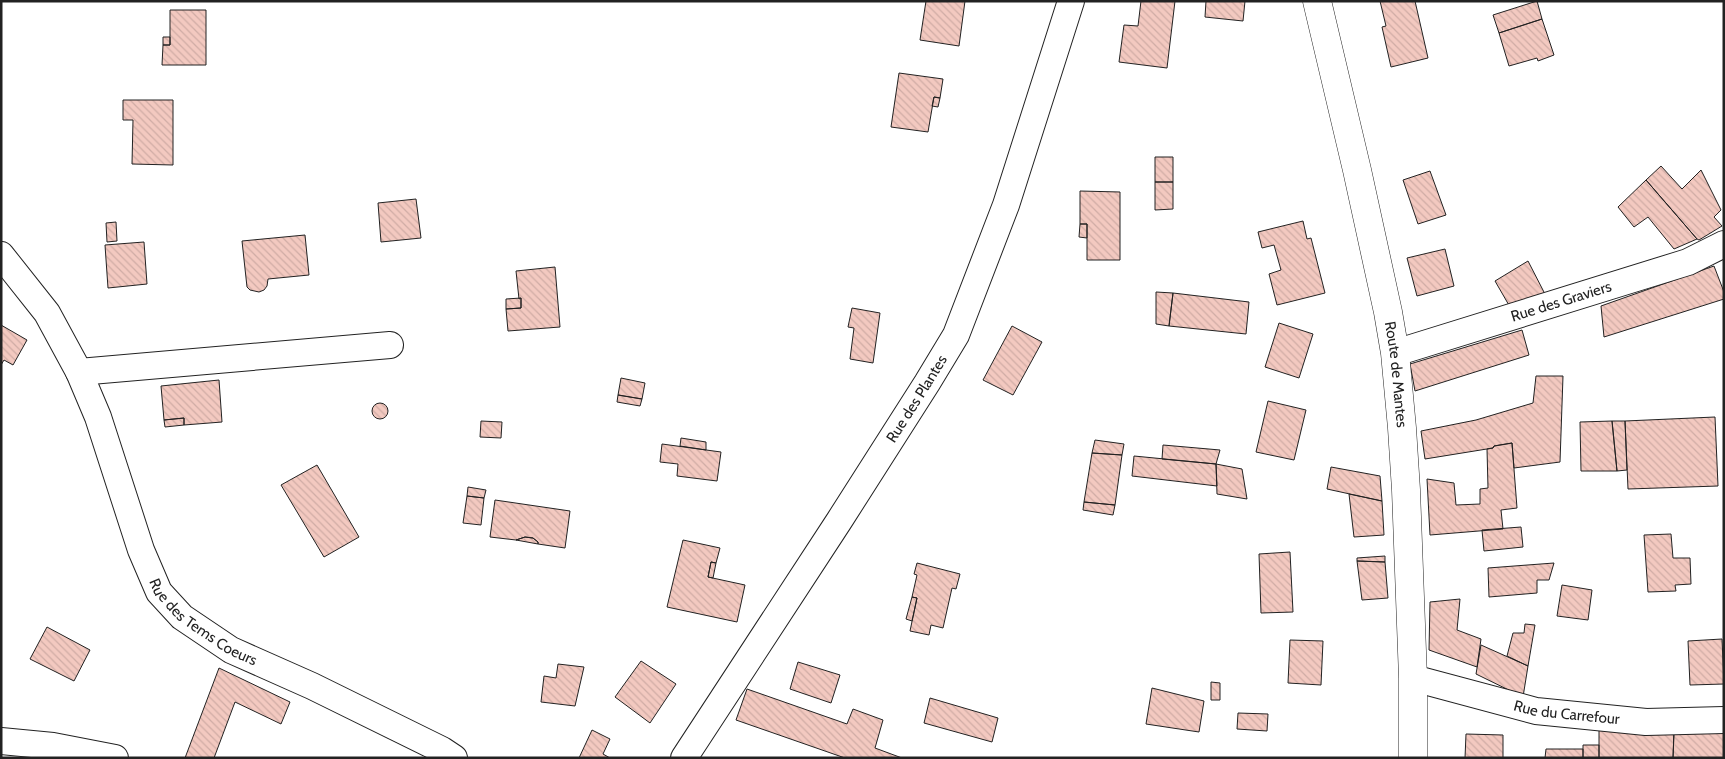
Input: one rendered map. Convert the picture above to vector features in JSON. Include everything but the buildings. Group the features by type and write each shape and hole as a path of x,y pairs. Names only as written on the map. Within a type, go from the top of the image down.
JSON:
{"main road":[{"name":"Route de Mantes","path":"1317,1 1361,188 1395,353 1406,490 1413,678 1413,758"}],"street":[{"name":"Rue des Plantes","path":"684,758 839,521 956,335 1006,205 1071,1"},
{"name":"Rue des Graviers","path":"1395,353 1688,262 1724,244"},
{"name":"Rue des Tems Coeurs","path":"1,255 47,313 79,372 98,417 142,550 159,592 182,617 231,650 312,686 442,750 454,758"},
{"path":"79,372 390,345"},
{"name":"Rue du Carrefour","path":"1413,678 1536,711 1646,722 1724,720"},
{"path":"1,741 54,746 115,758"}]}
